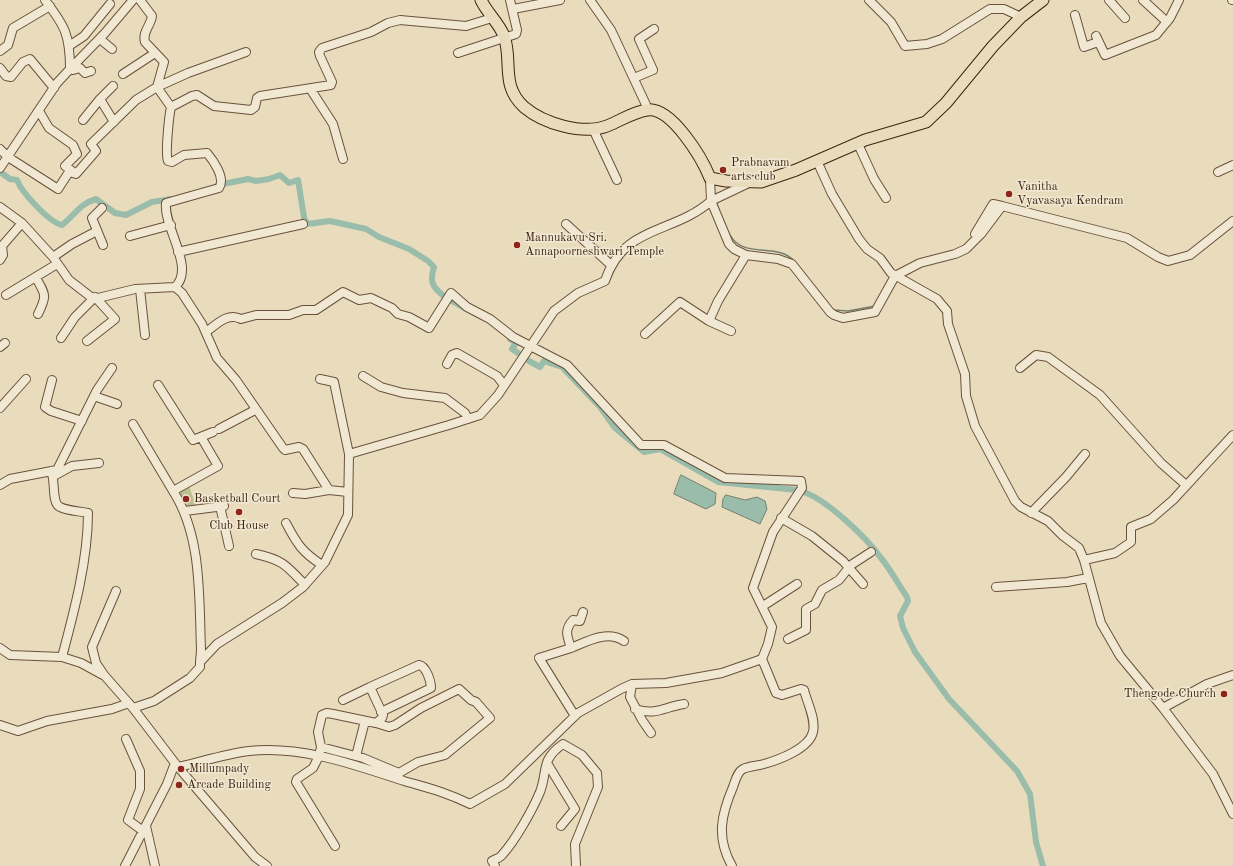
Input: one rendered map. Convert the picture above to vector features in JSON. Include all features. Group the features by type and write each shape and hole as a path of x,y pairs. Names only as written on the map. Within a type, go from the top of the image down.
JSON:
{"main road":[{"path":"481,0 504,36 507,75 510,87 525,108 549,121 573,128 593,129 606,127 648,109 666,115 683,132 705,164 710,178 726,181 751,182 761,182 817,161 865,140 926,122 946,103 993,46 1021,17 1043,0"}],"street":[{"path":"0,168 54,88 70,69 100,39 133,0"},
{"path":"140,0 152,16 152,21 145,33 145,42 164,62 157,87"},
{"path":"458,53 504,36 516,34 517,30 510,0"},
{"path":"513,10 560,0"},
{"path":"590,0 611,30 648,109"},
{"path":"870,0 891,22 905,46 927,44 942,39 990,9 1004,9 1021,17"},
{"path":"1109,0 1125,18"},
{"path":"1144,0 1167,22"},
{"path":"1075,15 1084,46 1097,39 1105,55 1156,35 1167,22 1179,0"},
{"path":"0,51 8,45 13,28 48,3 58,15 67,34 70,69"},
{"path":"69,46 84,36 110,4"},
{"path":"171,107 197,95 214,106 251,110 255,107 257,98 260,96 328,87 332,82 320,56 319,52 322,48 371,32 388,23 400,20 466,26 492,18"},
{"path":"634,78 653,70 639,38 654,29"},
{"path":"100,39 112,49"},
{"path":"123,74 155,52"},
{"path":"76,174 96,151 91,144 136,100 157,87 188,73 246,52"},
{"path":"0,68 6,76 11,77 24,62 30,59 54,88"},
{"path":"70,69 73,70 80,68 85,73 91,71"},
{"path":"83,120 113,86"},
{"path":"157,87 171,107 168,120 168,161 172,162 184,155 207,153 217,167 221,184 219,188 166,203 182,266 182,278 175,287"},
{"path":"311,90 333,124 343,159"},
{"path":"100,99 114,122"},
{"path":"39,110 49,128 75,147 77,154 65,166 76,174"},
{"path":"593,129 616,180"},
{"path":"858,144 867,166 886,198"},
{"path":"0,149 8,158 58,189 69,172 76,174"},
{"path":"817,161 832,194 859,239 867,249 880,258 893,274 937,299 947,311 948,324 963,368 966,396 975,426 1015,501 1031,513 1048,521 1062,535 1079,548 1084,560 1105,632 1120,656 1163,708 1213,774 1233,814"},
{"path":"1218,172 1233,166"},
{"path":"710,178 711,201 726,239 734,249 746,255 778,259 792,264 830,312 844,318 875,312 893,274 920,262 955,254 966,249 981,234 1002,206 1126,238 1158,257 1168,261 1190,255 1233,221"},
{"path":"349,454 480,415 504,385 554,311 578,293 605,281 611,265 624,248 640,237 676,222 703,208 711,201 751,182"},
{"path":"0,206 22,223 55,260 69,280 95,297 115,319 87,341"},
{"path":"102,208 92,218 104,245"},
{"path":"0,260 3,255 2,246 22,223"},
{"path":"178,252 303,224"},
{"path":"566,224 611,265"},
{"path":"130,236 171,225"},
{"path":"6,296 36,278 72,244 97,230"},
{"path":"709,321 718,301 746,255"},
{"path":"36,278 45,294 45,298 38,314"},
{"path":"61,338 74,317 95,297 140,289 175,287 182,294 206,332 218,358 236,380 255,410 283,448 285,450 299,447 303,449 329,490"},
{"path":"140,289 145,335"},
{"path":"206,332 228,317 234,316 241,319 256,315 289,315 303,310 316,310 343,292 359,300 372,298 392,308 398,314 409,317 429,328 451,293 467,307 490,319 528,349 567,365 641,445 664,445 725,478 801,481 802,488 773,532 753,588 772,627 768,644 762,659 776,693 781,695 801,689 804,690 811,716 813,731 807,742 792,753 774,761 745,768 739,772 724,808 721,829 726,854 732,866"},
{"path":"645,334 680,302 709,321 731,331"},
{"path":"446,364 452,355 457,354 497,376 504,385"},
{"path":"1020,368 1036,355 1048,357 1100,395 1161,463 1186,485"},
{"path":"52,474 57,470 94,396 112,368"},
{"path":"363,376 381,387 402,393 445,398 465,413 468,419"},
{"path":"2,403 26,378"},
{"path":"200,662 217,644 282,603 305,585 322,566 348,515 349,454 334,382 320,379"},
{"path":"52,380 45,407 51,411 82,420"},
{"path":"158,385 194,440 216,431 255,410"},
{"path":"94,396 117,404"},
{"path":"0,725 18,731 47,721 154,701 184,682 200,667 202,650 197,572 190,526 185,511 133,424"},
{"path":"1084,560 1115,553 1131,542 1131,527 1150,519 1186,485 1233,435"},
{"path":"173,491 218,466 201,437"},
{"path":"1031,513 1066,477 1085,454"},
{"path":"0,485 10,479 52,474 72,466 99,463"},
{"path":"52,474 55,501 59,506 88,513 88,536 70,626 62,657"},
{"path":"293,493 305,494 329,490 348,492"},
{"path":"185,511 222,506 229,546"},
{"path":"781,518 812,536 844,560 863,584"},
{"path":"286,523 297,544 309,557 322,566"},
{"path":"788,639 806,630 806,609 815,604 822,590 839,580 851,565 871,552"},
{"path":"256,554 276,558 291,570 305,585"},
{"path":"996,588 1067,582 1088,578"},
{"path":"763,606 797,584"},
{"path":"116,590 92,647 96,663 104,675 131,705 176,765 255,857 266,866"},
{"path":"571,648 566,634 568,626 573,620 580,621 583,612"},
{"path":"575,716 539,658 606,636 616,636 624,641"},
{"path":"0,648 10,655 62,657 80,663 104,675"},
{"path":"176,765 249,751 285,750 319,756 418,785 435,788 470,804 505,784 575,716 632,684 666,683 722,673 762,659"},
{"path":"343,700 419,665 423,666 431,688 381,712"},
{"path":"1163,708 1207,684 1233,675"},
{"path":"632,684 630,697 651,733"},
{"path":"370,687 381,712 382,718 376,723"},
{"path":"321,747 356,756 400,773 418,762 446,755 490,718 476,702 471,700 459,689 421,708 395,726 389,727 327,713 322,715 318,736 321,747 319,756 313,768 297,779 296,782 335,846"},
{"path":"636,709 647,712 659,712 670,706 684,704"},
{"path":"356,756 365,721"},
{"path":"126,739 140,772 140,789 128,820 145,828"},
{"path":"494,866 492,861 501,856 512,842 540,790 544,769 552,752 563,744 582,755 597,774 598,787 575,844 576,866"},
{"path":"547,763 575,809 561,826"},
{"path":"125,866 176,765"},
{"path":"145,828 155,866"}],"shaded area":[{"path":"681,475 716,493 715,504 706,509 674,494"},
{"name":"Basketball Court","path":"188,484 197,508 186,510 173,491"},
{"path":"726,495 745,500 757,497 765,501 767,509 760,524 722,507 723,499"}],"waterway":[{"path":"0,172 10,179 17,180 24,192 36,206 50,219 62,225 81,207 96,199 115,213 126,215 152,202 171,199"},
{"path":"218,185 248,179 256,181 269,179 280,175 289,183 298,180 304,217 307,224 330,221 366,229 379,237 409,249 428,261 434,267 432,277 433,284 435,288 445,297"},
{"path":"717,204 719,210"},
{"path":"730,235 736,242 744,247 780,252 795,262"},
{"path":"450,300 466,309"},
{"path":"834,310 848,311 875,306"},
{"path":"510,339 516,343 512,349 518,353"},
{"path":"529,361 540,367 544,361 562,367 600,407 615,428 644,452 660,449 718,482 797,490"},
{"path":"804,492 835,511 866,540 885,563 907,597 908,601 900,616 903,628 915,652 949,699 1017,771 1030,794 1036,842 1043,866"}],"place":[{"name":"Prabnavam arts club","path":"723,170"},
{"name":"Vanitha Vyavasaya Kendram","path":"1009,194"},
{"name":"Mannukavu Sri. Annapoorneshwari Temple","path":"517,245"},
{"name":"Basketball Court","path":"186,499"},
{"name":"Club House","path":"239,512"},
{"name":"Thengode Church","path":"1224,694"},
{"name":"Millumpady","path":"181,769"},
{"name":"Arcade Building","path":"179,785"}]}
